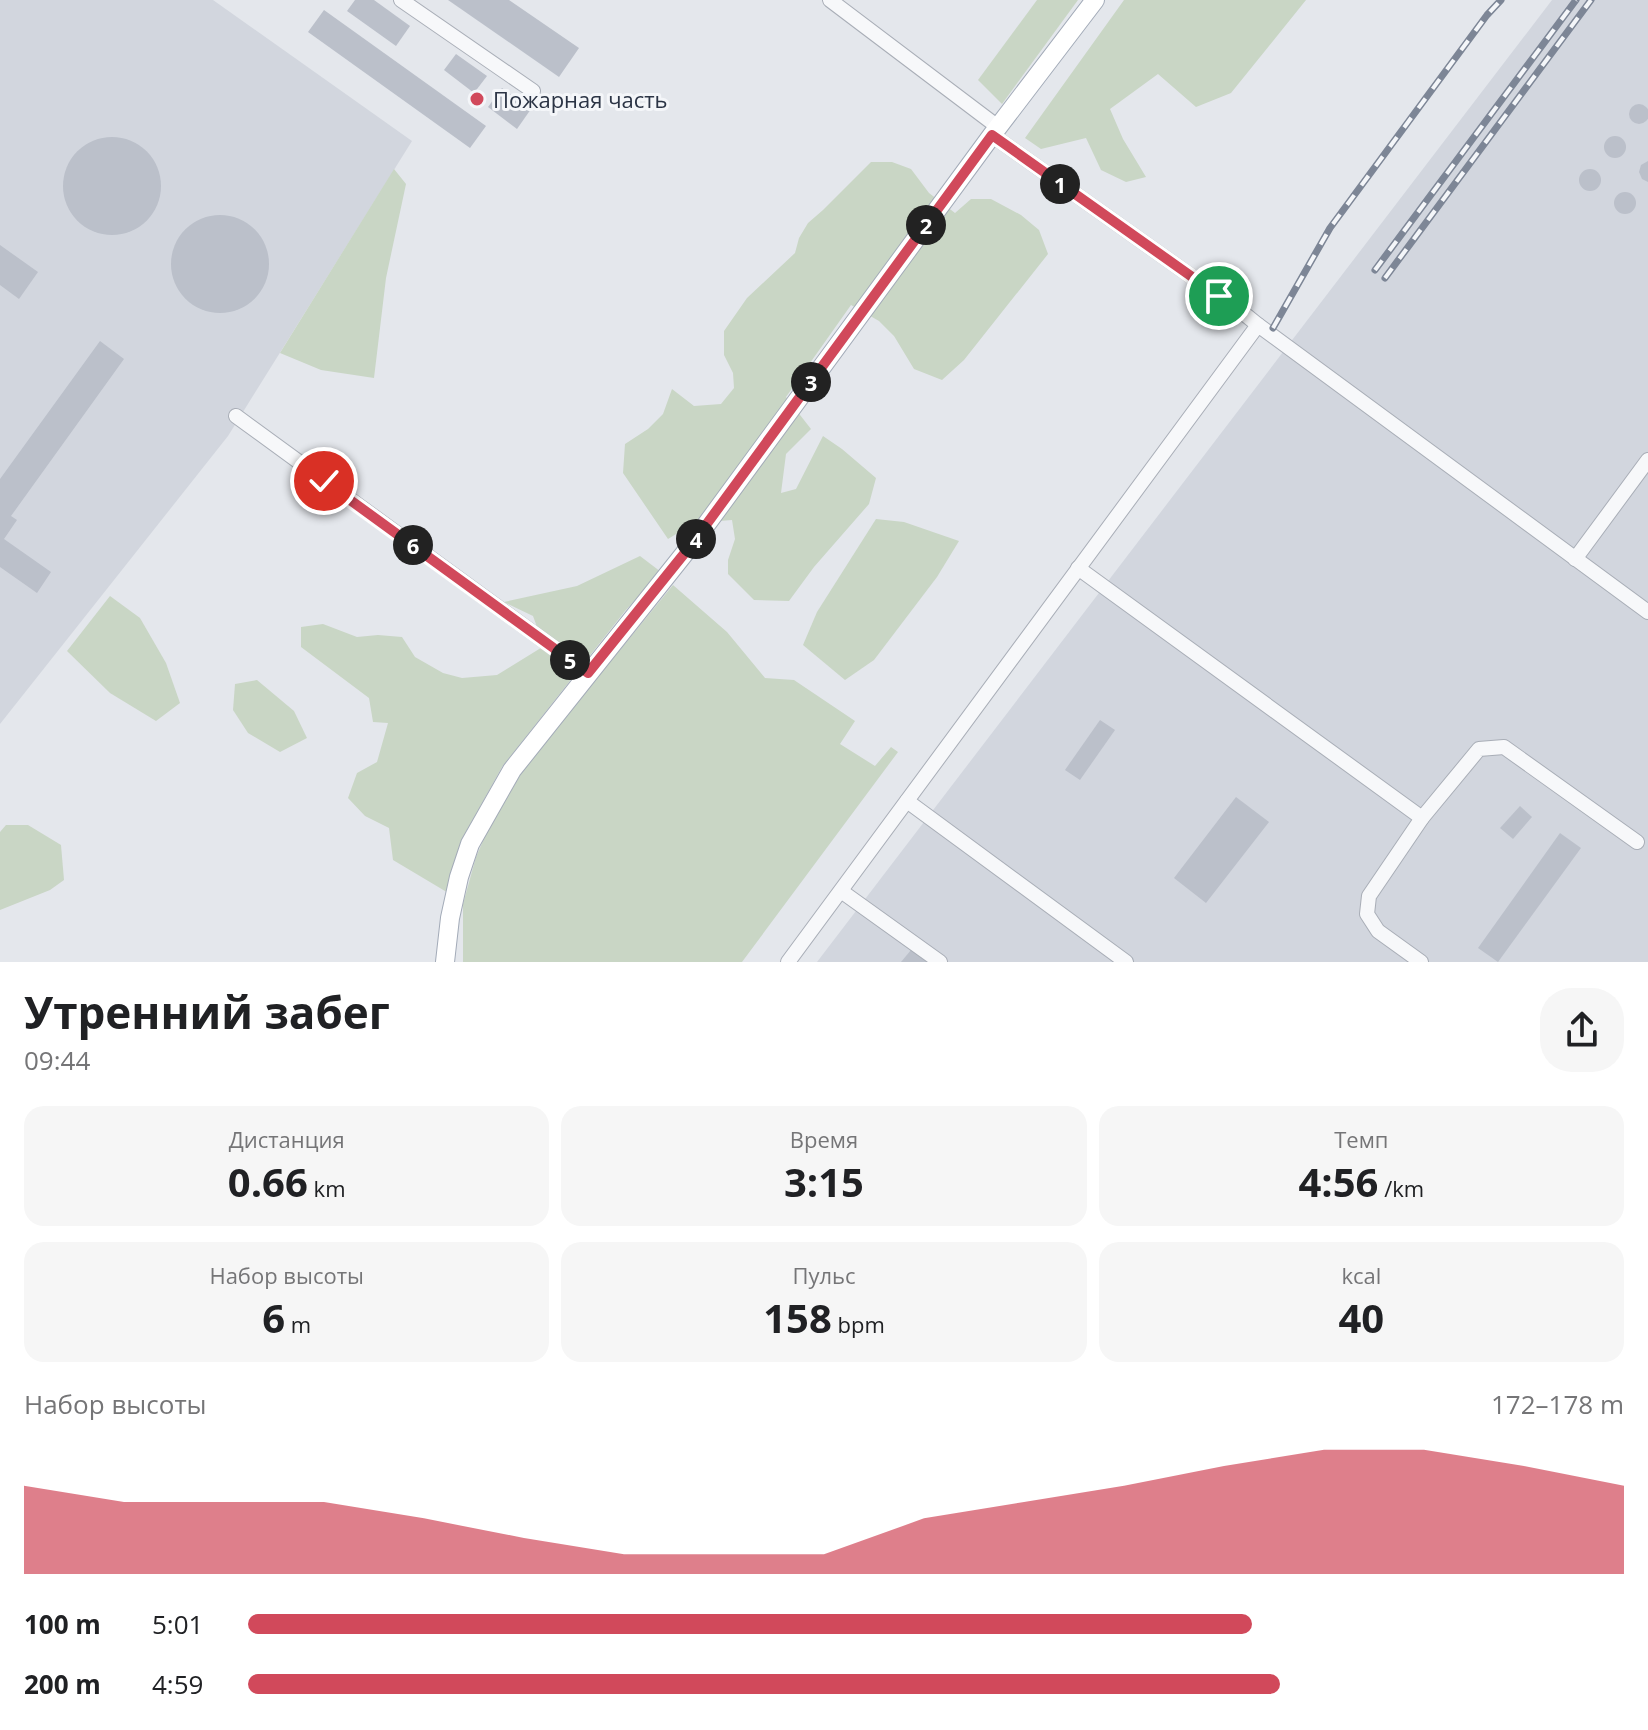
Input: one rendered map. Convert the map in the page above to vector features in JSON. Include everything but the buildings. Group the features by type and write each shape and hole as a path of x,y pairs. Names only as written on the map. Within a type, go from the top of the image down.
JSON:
{"main road":[{"path":"445,962 450,918 470,844 512,770 692,544 1095,0"}],"street":[{"path":"401,0 533,91"},
{"path":"830,0 995,131 1219,296"},
{"path":"1237,308 1648,612"},
{"path":"788,962 1258,325"},
{"path":"236,416 588,673"},
{"path":"1575,559 1648,460"},
{"path":"1078,568 1422,818"},
{"path":"1421,962 1378,931 1367,914 1369,896 1422,818 1479,749 1504,747 1637,842"},
{"path":"907,801 1126,962"},
{"path":"841,891 940,962"}],"shaded area":[{"path":"0,0 213,0 412,141 228,436 0,724"},
{"path":"1552,0 1648,0 1648,962 817,962"}],"green space":[{"path":"1037,0 1078,0 1002,104 978,80"},
{"path":"1124,0 1306,0 1231,93 1196,107 1158,74 1110,109 1123,139 1146,177 1126,182 1101,170 1086,138 1041,149 1025,138"},
{"path":"871,162 892,162 911,169 929,193 955,213 971,199 991,199 1021,215 1039,230 1048,254 964,360 942,380 914,369 894,336 879,321 851,305 786,397 811,429 786,454 781,493 796,489 823,436 876,478 869,504 789,601 754,600 728,574 728,560 735,539 732,520 694,523 668,539 623,473 625,444 648,429 663,414 672,389 694,406 721,404 734,388 733,373 724,355 724,331 747,298 795,253 808,223"},
{"path":"394,169 406,184 386,278 374,378 321,370 280,353"},
{"path":"876,519 904,522 959,541 937,577 874,660 845,680 803,645 817,612"},
{"path":"640,556 661,572 625,611 502,767 467,830 450,894 393,860 389,828 365,816 348,798 357,773 377,762 388,723 373,722 369,698 301,647 301,627 323,624 357,637 402,637 415,657 443,673 462,678 497,675 544,646 533,616 504,602 577,586"},
{"path":"673,585 727,632 765,678 794,680 855,721 840,744 875,766 891,747 898,752 742,962 463,962 463,904 486,834 526,765"},
{"path":"110,596 140,618 166,663 180,703 156,721 110,693 67,651"},
{"path":"257,680 294,711 307,738 280,752 248,733 233,710 235,684"},
{"path":"6,825 28,825 61,845 64,880 50,890 0,910 0,832"}],"railway":[{"path":"1273,328 1330,228 1501,0"},
{"path":"1375,270 1576,0"},
{"path":"1385,278 1591,0"}],"place":[{"name":"Пожарная часть","path":"477,99"}],"route":[{"path":"324,481 588,673 692,544 992,135 1219,296"}]}
